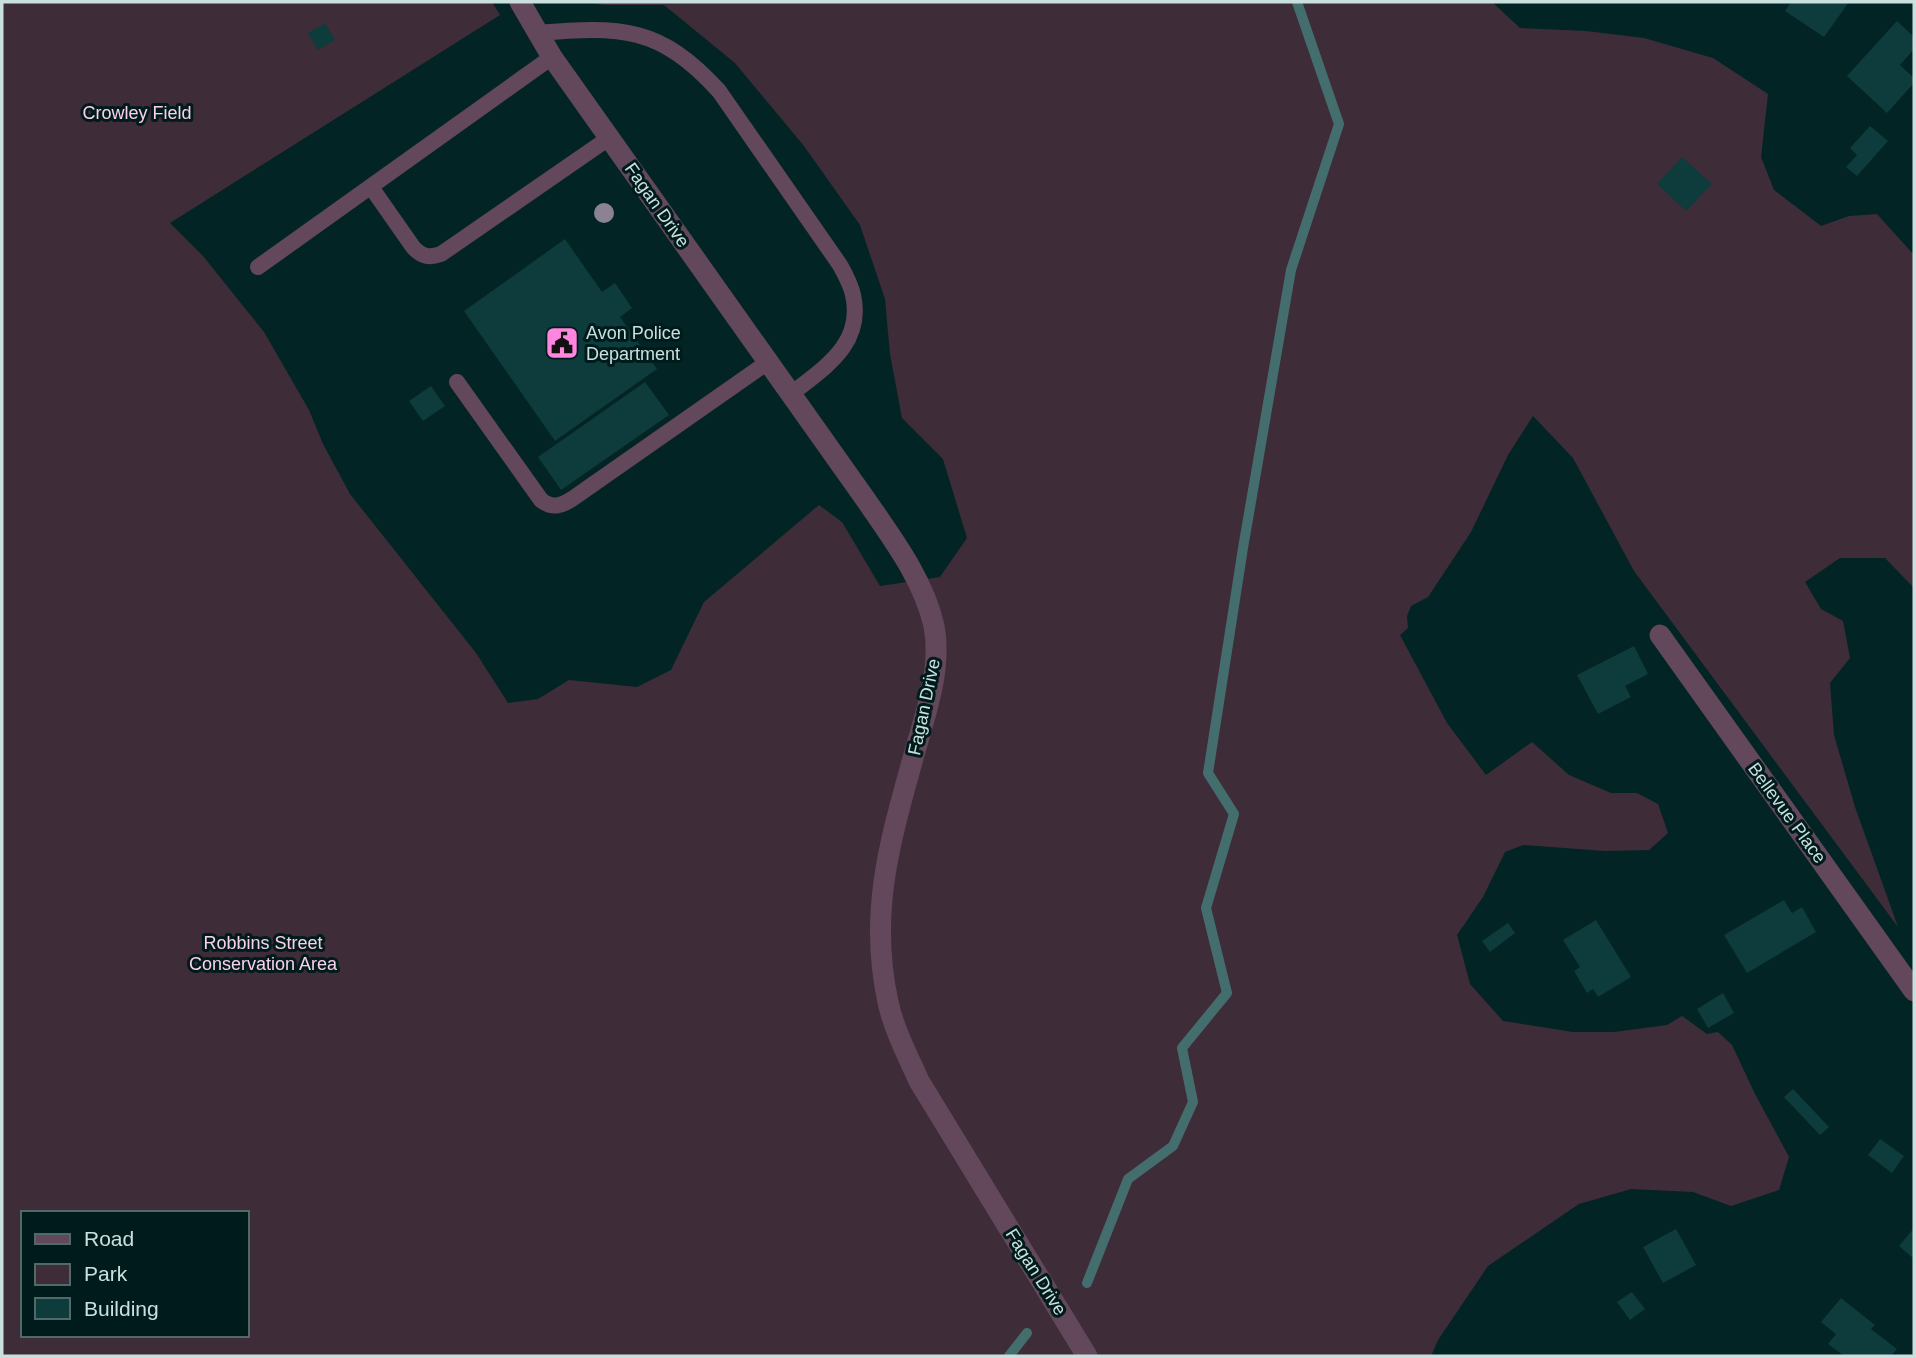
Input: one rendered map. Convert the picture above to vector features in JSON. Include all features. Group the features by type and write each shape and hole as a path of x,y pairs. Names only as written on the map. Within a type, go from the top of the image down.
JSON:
{"street":[{"name":"Fagan Drive","path":"520,2 552,57 901,553 922,593 934,627 936,655 933,682 888,846 882,887 880,929 888,1003 900,1040 919,1082 1087,1356"},
{"name":"Bellevue Place","path":"1660,635 1914,991"}],"lane":[{"path":"537,33 589,29 646,37 672,48 719,91 840,265 853,293 855,316 849,339 835,359 791,394"},
{"path":"258,267 552,57"},
{"path":"371,187 419,254 434,257 609,138"},
{"path":"457,382 541,500 547,505 555,506 572,499 768,362"}],"green space":[{"path":"2,2 492,2 500,15 170,223 203,256 264,332 309,410 323,444 350,494 476,653 508,703 538,699 569,680 637,687 671,670 704,602 819,505 842,522 880,586 940,577 967,538 943,459 902,418 890,354 885,299 860,225 804,146 735,63 664,5 604,5 585,2 1492,2 1520,28 1586,31 1644,38 1713,58 1768,94 1761,157 1774,190 1821,226 1849,216 1877,214 1914,255 1914,588 1885,558 1840,558 1805,582 1821,609 1843,621 1850,658 1830,683 1834,735 1855,807 1898,927 1634,571 1573,458 1533,416 1508,455 1471,532 1428,597 1411,606 1407,616 1408,628 1400,635 1447,723 1486,775 1532,742 1569,775 1611,793 1637,793 1658,804 1668,833 1649,850 1605,851 1523,845 1505,852 1483,897 1457,935 1470,984 1503,1021 1573,1032 1614,1032 1667,1025 1682,1016 1707,1034 1718,1032 1732,1045 1789,1157 1779,1190 1731,1206 1693,1192 1631,1189 1579,1204 1488,1266 1438,1340 1431,1356 2,1356"}],"building":[{"path":"1791,2 1849,2 1824,37 1785,11"},
{"path":"1897,21 1914,37 1914,49 1900,65 1914,78 1914,83 1887,113 1847,76"},
{"path":"325,23 335,40 318,50 308,33"},
{"path":"1870,126 1888,141 1857,176 1846,167 1857,155 1850,148"},
{"path":"1682,157 1712,184 1686,211 1657,184"},
{"name":"Avon Police Department","path":"565,239 602,292 615,283 632,308 620,317 657,369 555,441 464,311"},
{"path":"645,382 669,415 561,490 538,457"},
{"path":"431,386 445,406 423,421 409,401"},
{"path":"1634,646 1648,674 1625,686 1631,697 1598,714 1577,675"},
{"path":"1784,900 1792,913 1802,907 1816,932 1747,973 1724,935"},
{"path":"1596,920 1631,977 1598,997 1593,989 1587,993 1574,971 1580,967 1563,940"},
{"path":"1508,923 1515,933 1490,952 1482,941"},
{"path":"1723,993 1734,1013 1708,1028 1697,1009"},
{"path":"1793,1089 1829,1127 1820,1135 1784,1097"},
{"path":"1880,1139 1904,1156 1892,1173 1868,1155"},
{"path":"1914,1228 1914,1259 1899,1246"},
{"path":"1676,1229 1696,1265 1663,1283 1643,1247"},
{"path":"1632,1292 1645,1309 1630,1320 1617,1302"},
{"path":"1841,1298 1875,1325 1871,1329 1897,1349 1891,1356 1844,1356 1828,1344 1836,1334 1821,1322"}],"waterway":[{"path":"1087,1283 1128,1179 1173,1146 1193,1102 1182,1048 1227,993 1206,908 1234,814 1208,773 1291,270 1339,124 1297,2"},
{"path":"1009,1356 1027,1333"}],"place":[{"name":"Avon Police Department","path":"562,343"}],"park label":[{"name":"Crowley Field","path":"137,113"},
{"name":"Robbins Street Conservation Area","path":"263,953"}]}
